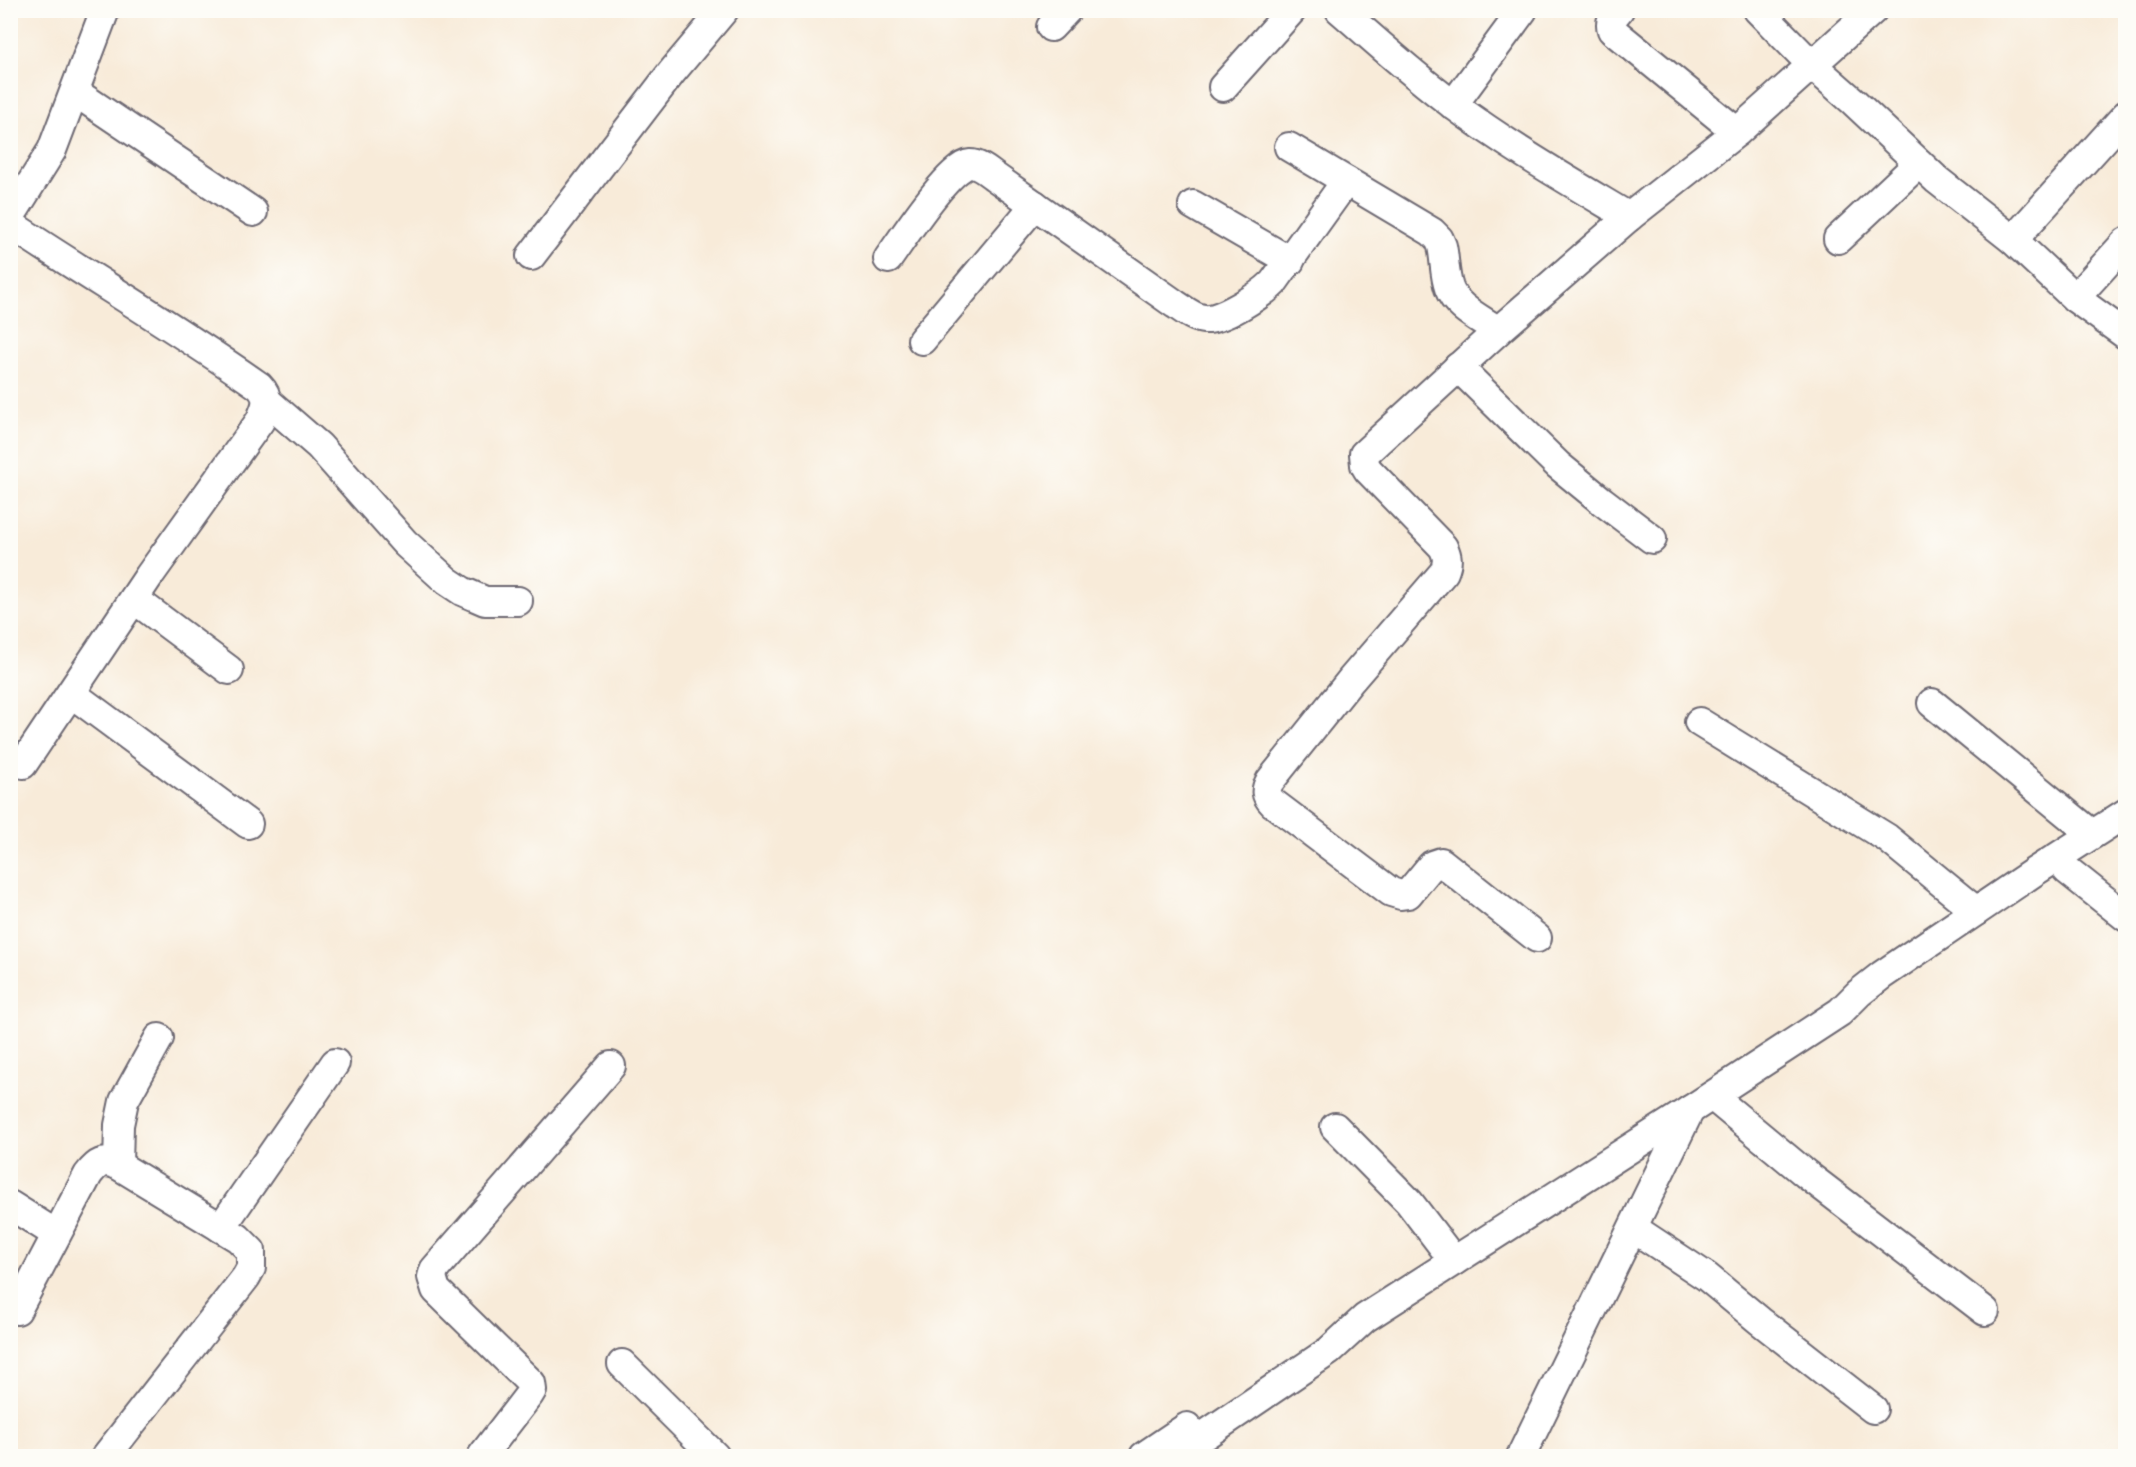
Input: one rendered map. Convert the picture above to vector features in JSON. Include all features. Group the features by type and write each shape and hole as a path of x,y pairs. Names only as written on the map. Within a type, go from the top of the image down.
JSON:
{"street":[{"path":"531,256 672,72 724,10"},
{"path":"1223,87 1292,10"},
{"path":"1340,10 1453,105 1534,160 1629,217"},
{"path":"1453,105 1523,10"},
{"path":"1619,10 1612,19 1610,25 1612,30 1737,132"},
{"path":"1758,10 1812,65 1937,180 2013,240 2075,298 2126,335"},
{"path":"1537,938 1440,862 1432,864 1408,894 1396,895 1273,803 1266,792 1270,781 1351,680 1444,572 1447,563 1443,547 1368,470 1364,454 1498,331 1629,217 1737,132 1873,10"},
{"path":"10,217 52,150 75,92 95,15"},
{"path":"75,92 253,212"},
{"path":"2013,240 2126,116"},
{"path":"1289,147 1436,236 1442,246 1448,281 1453,295 1461,304 1498,331"},
{"path":"1838,239 1919,163"},
{"path":"888,260 941,186 965,165 980,167 1175,304 1203,319 1219,316 1266,290 1290,261 1346,182"},
{"path":"922,340 1035,205"},
{"path":"1193,205 1290,261"},
{"path":"10,224 98,282 206,348 259,386 267,396 260,421 134,599 23,764"},
{"path":"2075,298 2126,242"},
{"path":"1458,368 1558,465 1652,539"},
{"path":"267,401 319,446 405,543 447,581 462,591 485,601 518,601"},
{"path":"134,599 228,670"},
{"path":"71,693 248,824"},
{"path":"1932,703 2092,834"},
{"path":"1699,722 1887,838 1976,911"},
{"path":"1174,1456 1329,1351 1365,1318 1840,1012 1882,975 2126,813"},
{"path":"1840,1012 1892,989 2067,870 2126,833"},
{"path":"2067,870 2126,917"},
{"path":"118,1165 119,1125 124,1101 159,1038"},
{"path":"221,1228 336,1063"},
{"path":"482,1456 529,1395 532,1390 531,1383 436,1290 432,1277 434,1270 611,1066"},
{"path":"1526,1455 1633,1228 1701,1103"},
{"path":"1701,1103 1806,1174 1985,1311"},
{"path":"1335,1127 1409,1202 1454,1261"},
{"path":"17,1310 92,1169 97,1163 104,1161 118,1165 221,1228 246,1244 251,1251 251,1268 106,1456"},
{"path":"10,1205 56,1234"},
{"path":"1633,1228 1707,1277 1873,1409"},
{"path":"1144,1456 1319,1337 1365,1318"},
{"path":"621,1364 715,1456"}]}
